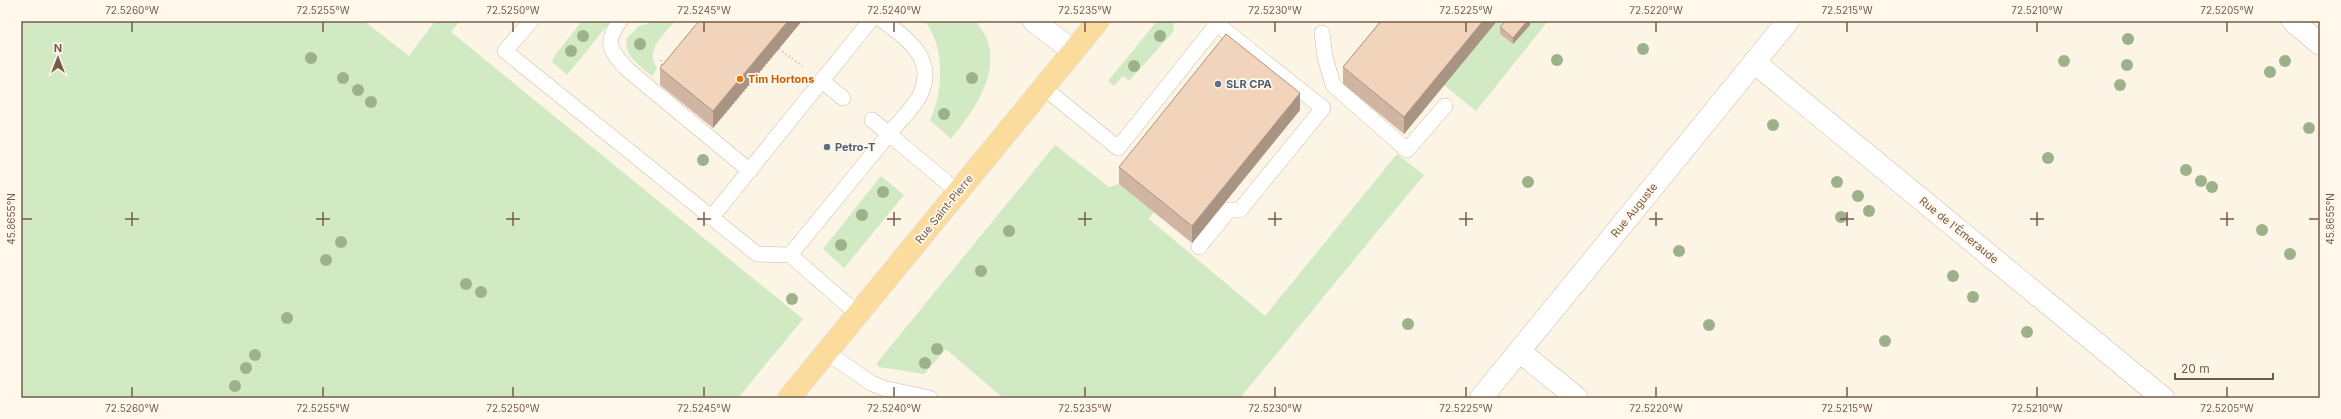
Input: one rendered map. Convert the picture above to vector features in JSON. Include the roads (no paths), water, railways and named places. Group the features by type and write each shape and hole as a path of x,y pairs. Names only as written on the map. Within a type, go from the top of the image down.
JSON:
{"main road":[{"name":"Rue Saint-Pierre","path":"789,398 1098,21"}],"street":[{"path":"1034,21 1073,51"},
{"name":"Rue Auguste","path":"1481,398 1788,21"},
{"path":"2293,21 2320,44"},
{"name":"Rue de l'Émeraude","path":"1754,62 2163,398"},
{"path":"1519,351 1577,398"}],"lane":[{"path":"531,21 505,51 757,254 790,255 858,314"},
{"path":"620,21 611,34 610,40 611,49 617,58 628,70 750,171"},
{"path":"712,218 870,21"},
{"path":"790,255 921,93 924,74 922,59 915,46 908,38 883,21"},
{"path":"1043,87 1118,148 1215,23 1323,108 1240,210 1229,210 1199,247"},
{"path":"1322,33 1325,57 1334,85 1407,150 1446,106"},
{"path":"822,81 843,98"},
{"path":"872,120 958,192"},
{"path":"826,352 871,383 883,388 930,398"}],"place":[{"name":"Tim Hortons","path":"740,79"},
{"name":"SLR CPA","path":"1218,84"},
{"name":"Petro-T","path":"827,147"}]}
